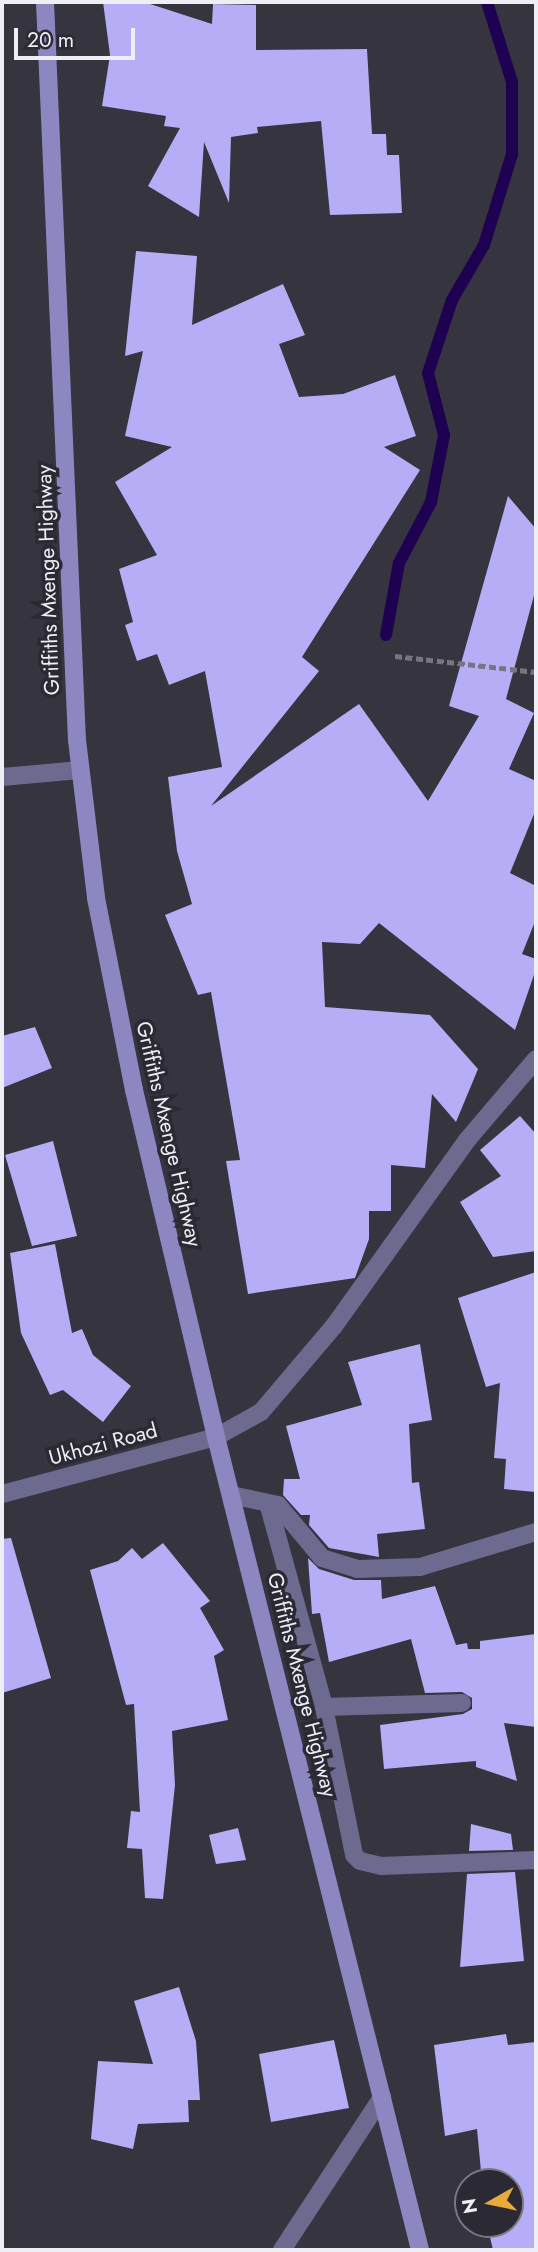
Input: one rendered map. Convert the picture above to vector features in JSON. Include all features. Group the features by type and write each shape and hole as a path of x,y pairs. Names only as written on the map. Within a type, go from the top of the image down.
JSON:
{"street":[{"name":"Griffiths Mxenge Highway","path":"45,2 80,770 96,898 134,1090 216,1437 420,2250"},
{"path":"2,777 80,770"},
{"name":"Ukhozi Road","path":"2,1494 216,1437 261,1412 303,1365 468,1139 536,1059"},
{"path":"231,1495 268,1503 288,1513 322,1558 381,1572 455,1559 536,1532"},
{"path":"268,1503 324,1707 354,1855 360,1861 381,1866 536,1860"},
{"path":"324,1707 462,1703"},
{"path":"282,2250 382,2096"}],"path":[{"path":"396,656 536,672"}],"building":[{"path":"103,2 144,2 212,24 213,4 256,5 256,50 367,49 372,134 386,134 387,155 399,155 402,213 330,215 321,121 257,127 258,133 231,137 229,203 204,142 199,217 148,186 180,128 164,126 166,116 102,106 110,55"},
{"path":"136,251 197,256 192,325 283,284 305,335 279,344 299,397 343,394 395,375 416,436 384,447 420,470 302,657 319,671 211,806 359,704 428,801 479,716 449,706 508,496 536,529 536,588 506,699 534,713 509,769 536,781 536,809 510,873 536,886 536,919 522,954 536,959 536,969 515,1030 379,923 360,944 322,942 325,1007 430,1015 478,1069 456,1122 432,1094 425,1168 391,1165 391,1211 369,1211 369,1239 355,1278 248,1294 226,1161 240,1160 211,992 198,995 165,915 192,904 177,851 168,777 222,767 205,671 169,685 157,654 137,661 125,625 133,622 119,569 157,555 115,482 172,447 125,436 143,351 125,356"},
{"path":"35,1027 52,1068 2,1088 2,1036"},
{"path":"520,1116 536,1134 536,1251 493,1257 460,1202 501,1176 480,1150"},
{"path":"53,1141 77,1236 32,1246 5,1155"},
{"path":"55,1244 72,1333 82,1329 93,1355 131,1386 103,1422 63,1390 50,1395 21,1333 10,1253"},
{"path":"536,1272 536,1492 504,1489 506,1459 494,1458 500,1383 486,1387 458,1298"},
{"path":"420,1344 432,1420 409,1424 412,1483 419,1482 425,1529 377,1534 379,1557 329,1548 309,1525 310,1515 301,1515 283,1495 284,1479 300,1479 286,1426 362,1405 348,1362"},
{"path":"11,1538 51,1678 2,1693 2,1539"},
{"path":"163,1543 210,1601 200,1608 224,1650 214,1656 228,1720 172,1731 175,1785 163,1899 145,1898 142,1849 127,1848 131,1811 140,1812 134,1704 126,1705 90,1570 118,1561 132,1548 142,1559"},
{"path":"308,1558 319,1569 354,1580 381,1580 382,1599 435,1586 456,1645 467,1643 468,1649 480,1649 480,1641 536,1634 536,1727 504,1723 517,1781 476,1767 476,1761 384,1769 380,1725 463,1714 472,1709 472,1698 462,1692 425,1693 411,1639 329,1662 320,1613 312,1614"},
{"path":"471,1824 511,1834 513,1850 469,1851"},
{"path":"238,1828 246,1860 216,1864 209,1835"},
{"path":"515,1872 524,1961 460,1967 467,1874"},
{"path":"179,1987 196,2041 200,2100 188,2100 189,2122 138,2124 133,2149 91,2139 98,2061 153,2064 134,2001"},
{"path":"506,2034 508,2045 536,2042 536,2250 493,2250 490,2238 524,2238 524,2168 481,2168 477,2129 445,2136 434,2045"},
{"path":"334,2040 349,2108 271,2122 259,2054"}],"waterway":[{"path":"386,635 399,563 431,502 444,435 428,373 452,300 484,245 512,154 512,82 487,2"}]}
